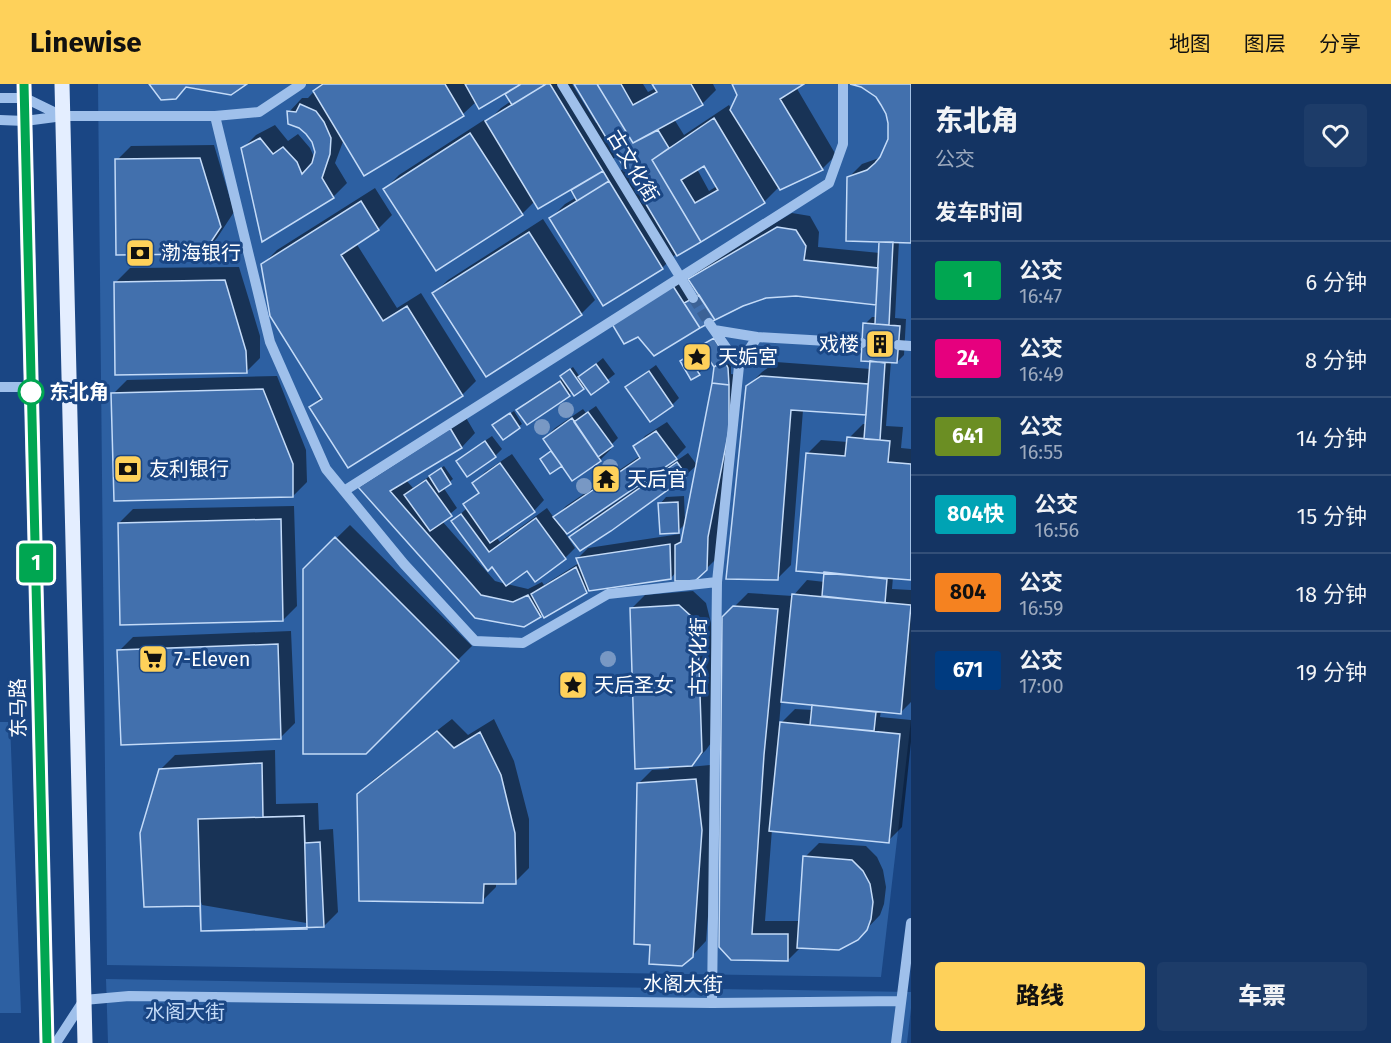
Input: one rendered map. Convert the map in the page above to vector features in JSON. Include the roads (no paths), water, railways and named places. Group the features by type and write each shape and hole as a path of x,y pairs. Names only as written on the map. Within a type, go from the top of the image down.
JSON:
{"main road":[{"path":"62,84 85,1043"},
{"name":"东马路","path":"24,91 47,1043"}],"street":[{"path":"0,120 25,121 63,116 215,116 259,112 301,84"},
{"name":"古文化街","path":"562,84 693,298"},
{"path":"344,491 829,183 843,144 843,84"},
{"path":"0,98 24,91 63,116"},
{"path":"215,116 270,342 326,469 405,564 475,641 523,643 608,594 717,582"},
{"path":"757,337 739,366 711,327 757,337 862,343"},
{"path":"898,345 911,345"},
{"name":"古文化街","path":"712,1003 717,582 739,366"},
{"path":"0,387 31,387"},
{"path":"896,1043 911,923"},
{"name":"水阁大街","path":"84,1000 129,996 712,1003 902,1001"},
{"path":"56,1043 84,1000"}],"tunnel":[{"path":"693,298 709,323"},
{"path":"862,343 898,345"}],"place":[{"name":"渤海银行","path":"140,253"},
{"name":"戏楼","path":"880,344"},
{"name":"天姤宮","path":"697,357"},
{"name":"东北角","path":"31,392"},
{"name":"友利银行","path":"128,469"},
{"name":"天后官","path":"606,479"},
{"name":"7-Eleven","path":"153,659"},
{"name":"天后圣女","path":"573,685"}]}
